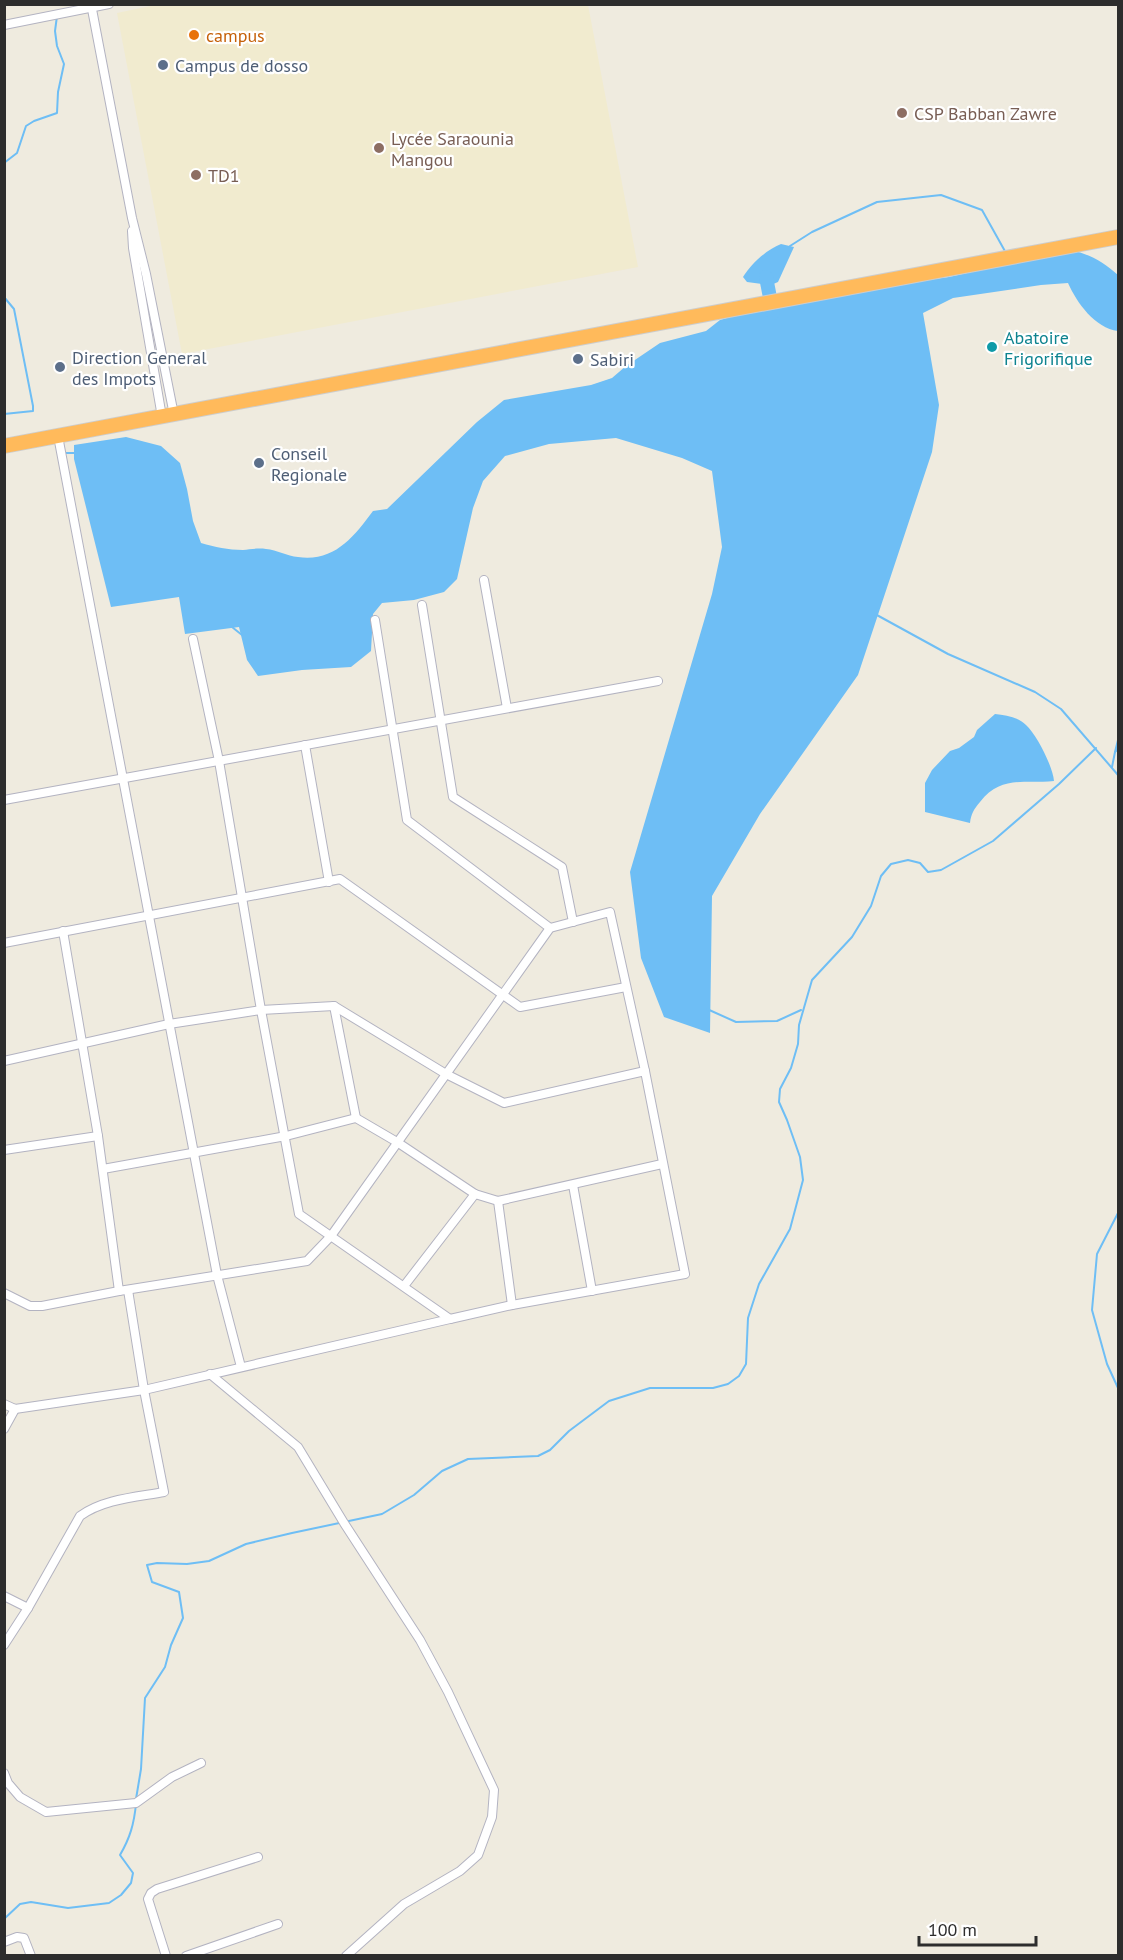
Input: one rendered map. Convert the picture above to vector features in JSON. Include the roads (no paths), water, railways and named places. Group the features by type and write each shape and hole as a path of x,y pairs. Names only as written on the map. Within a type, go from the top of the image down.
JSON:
{"highway":[{"path":"4,446 59,443 168,416 1119,237"}],"street":[{"path":"4,25 109,4"},
{"path":"91,6 132,218 133,248 168,416"},
{"path":"59,443 217,1275 241,1367"},
{"path":"484,580 507,708"},
{"path":"422,605 453,797 562,867 573,922"},
{"path":"375,620 407,820 550,928"},
{"path":"194,639 219,761 261,1010 299,1214 450,1318"},
{"path":"4,800 658,681"},
{"path":"305,745 329,882"},
{"path":"4,943 340,879 520,1007 626,987"},
{"path":"4,1293 30,1306 42,1306 119,1291 307,1261 331,1236 550,928 610,912 645,1071 685,1274 450,1318 144,1390 15,1409 4,1404"},
{"path":"63,931 98,1136 119,1291"},
{"path":"334,1006 356,1118"},
{"path":"4,1061 169,1024 261,1010 334,1006 446,1074 504,1103 645,1071"},
{"path":"103,1169 286,1136 356,1118 398,1142 475,1194 498,1201 662,1164"},
{"path":"4,1150 98,1136"},
{"path":"573,1185 592,1291"},
{"path":"404,1286 475,1194"},
{"path":"498,1201 512,1305"},
{"path":"4,1645 28,1608 80,1516 90,1508 164,1492 128,1290"},
{"path":"210,1374 298,1447 420,1640 448,1692 494,1790 492,1817 478,1855 460,1871 404,1905 346,1956"},
{"path":"4,1429 15,1409"},
{"path":"4,1596 28,1608"},
{"path":"4,1773 8,1783 20,1797 46,1812 136,1803 172,1777 201,1763"},
{"path":"166,1956 148,1899 151,1893 157,1889 258,1857"},
{"path":"186,1956 278,1924"},
{"path":"4,1942 17,1937 24,1938 31,1956"}],"water":[{"path":"781,244 794,247 778,282 771,285 747,282 743,277 750,267 764,254"},
{"path":"1070,250 1096,259 1118,275 1118,331 1094,320 1076,299 1068,283 953,298 923,313 939,405 932,452 858,675 760,814 712,896 710,1033 664,1017 641,958 630,872 712,594 722,547 712,471 682,458 616,438 549,444 505,456 483,481 473,508 457,579 444,592 414,600 382,603 373,614 371,651 351,667 258,676 247,660 239,627 185,634 179,597 111,607 74,459 74,445 126,437 161,446 180,463 193,521 201,543 232,549 266,549 298,557 322,556 342,546 350,539 373,511 387,509 477,422 504,400 591,385 612,378 660,343 706,331 720,320 754,310 896,284 949,277"},
{"path":"995,714 1016,718 1023,722 1039,743 1048,760 1054,781 1014,782 996,788 988,793 976,807 970,823 925,812 925,783 932,770 950,751 959,748 974,737 977,730"}],"waterway":[{"path":"4,163 17,153 26,126 57,113 58,92 64,64 57,46 55,31 57,16"},
{"path":"790,246 812,232 877,202 941,195 982,210 1006,253"},
{"path":"766,277 773,313"},
{"path":"4,297 14,309 33,406 33,411 4,414"},
{"path":"64,453 76,453"},
{"path":"875,614 948,654 1035,692 1061,709 1118,775"},
{"path":"232,627 242,635"},
{"path":"1115,752 1118,740"},
{"path":"136,1799 141,1769 145,1698 165,1667 171,1645 183,1618 179,1592 152,1582 147,1565 209,1561 246,1544 382,1514 414,1495 442,1471 468,1459 538,1456 550,1450 569,1431 609,1401 650,1388 713,1388 728,1384 739,1376 746,1364 748,1318 759,1284 790,1229 803,1180 800,1157 779,1102 780,1089 791,1068 798,1044 799,1025 812,980 852,937 871,906 881,876 891,864 908,860 920,863 928,872 941,870 993,841 1059,784 1096,748"},
{"path":"1112,767 1115,752 1118,749"},
{"path":"707,1009 736,1022 777,1021 801,1010"},
{"path":"1118,1213 1097,1254 1092,1310 1107,1364 1118,1388"},
{"path":"4,1919 20,1904 31,1902 68,1908 109,1903 121,1895 131,1883 133,1873 120,1855 131,1831 136,1804"}],"place":[{"name":"campus","path":"194,35"},
{"name":"Campus de dosso","path":"163,65"},
{"name":"CSP Babban Zawre","path":"902,113"},
{"name":"Lycée Saraounia Mangou","path":"379,148"},
{"name":"TD1","path":"196,175"},
{"name":"Abatoire Frigorifique","path":"992,347"},
{"name":"Sabiri","path":"578,359"},
{"name":"Direction General des Impots","path":"60,367"},
{"name":"Conseil Regionale","path":"259,463"}]}
